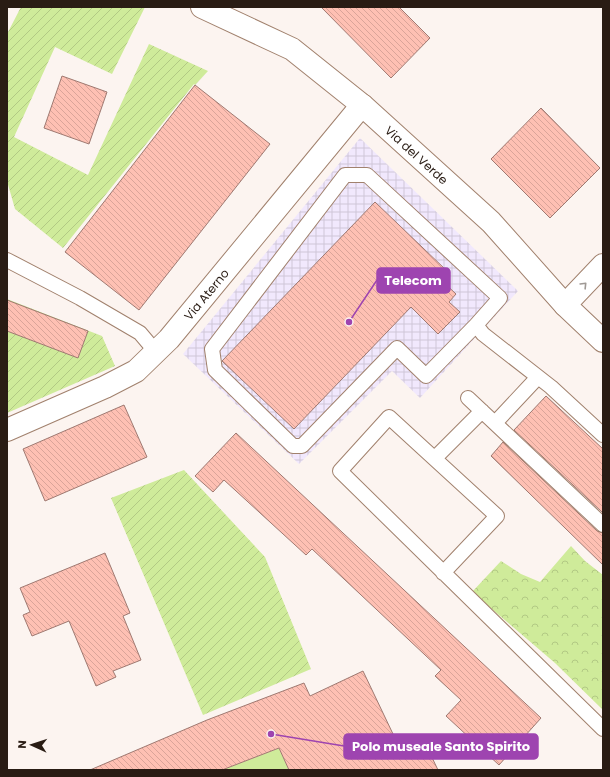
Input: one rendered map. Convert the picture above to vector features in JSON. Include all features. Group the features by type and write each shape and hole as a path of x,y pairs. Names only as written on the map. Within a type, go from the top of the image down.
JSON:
{"street":[{"name":"Via del Verde","path":"202,7 292,49 362,105 491,222 565,304 603,341"},
{"name":"Via Aterno","path":"7,430 105,387 136,371 169,339 362,105"},
{"path":"565,304 603,265"}],"lane":[{"path":"345,175 367,175 500,298 476,326 426,376 397,348 302,446 293,446 215,370 212,361 212,349 345,175"},
{"path":"7,260 80,298 140,334 156,352"},
{"path":"476,326 483,334 538,377 603,435"},
{"path":"495,423 538,377"},
{"path":"468,398 603,525"},
{"path":"435,458 482,411"},
{"path":"443,573 497,516 389,417 340,471 443,573 603,729"}],"shaded area":[{"path":"360,138 518,291 420,398 392,371 299,464 183,354"}],"green space":[{"path":"21,7 145,7 112,74 55,47 14,137 88,175 149,44 208,71 195,85 194,84 63,248 15,209 7,181 7,34"},
{"path":"7,299 102,336 115,366 7,413"},
{"path":"184,470 265,557 311,669 203,715 111,498"},
{"path":"571,546 585,561 603,575 603,710 555,663 472,592 501,561 521,574 540,582"},
{"path":"279,748 289,770 222,770"}],"building":[{"path":"321,7 399,7 430,38 391,78"},
{"path":"62,76 107,92 89,144 44,128"},
{"path":"195,85 270,144 139,310 65,252"},
{"path":"541,108 600,168 550,218 491,159"},
{"path":"375,202 446,270 439,278 456,294 449,302 460,312 438,334 411,307 294,429 222,361"},
{"path":"7,300 88,331 78,358 7,331"},
{"path":"546,396 603,449 603,513 514,430"},
{"path":"124,405 147,457 45,501 23,449"},
{"path":"236,433 541,718 499,765 446,716 461,700 435,676 441,670 312,549 306,555 224,480 213,492 195,476"},
{"path":"503,442 597,531 603,533 603,565 491,456"},
{"path":"105,553 130,613 123,616 141,660 113,671 116,677 96,686 69,621 32,636 23,615 30,612 20,588"},
{"path":"363,671 403,755 426,745 438,770 289,770 279,748 222,770 90,770 207,720 304,683 310,696"}],"place":[{"name":"Telecom","path":"349,322"},
{"name":"Polo museale Santo Spirito","path":"271,734"}]}
